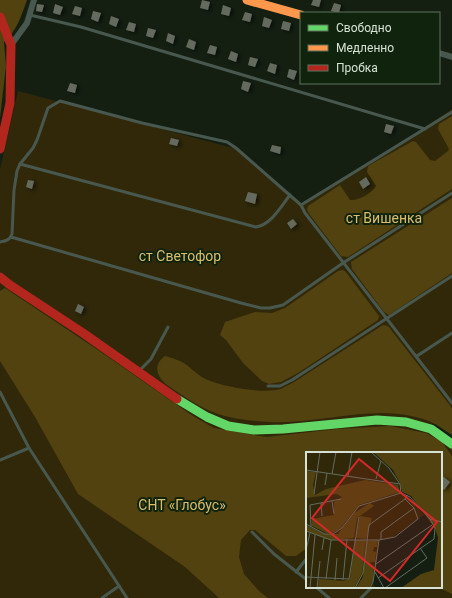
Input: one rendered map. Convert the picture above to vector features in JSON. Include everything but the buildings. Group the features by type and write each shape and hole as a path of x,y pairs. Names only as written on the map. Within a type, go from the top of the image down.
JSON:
{"street":[{"path":"11,45 27,23 34,0"},
{"path":"247,0 300,15"},
{"path":"0,17 11,45 10,103 0,149"},
{"path":"440,54 452,57"},
{"path":"0,278 193,410 217,422 231,426 266,430 383,420 407,423 432,429 446,437 452,444"}],"lane":[{"path":"30,15 88,29 425,128"},
{"path":"0,242 6,241 11,237 14,190 20,164 33,148 48,108 60,101 142,123 227,142 236,148 301,205 305,213 386,320 417,356 452,403"},
{"path":"301,205 452,112"},
{"path":"20,164 256,226 262,226 270,219 290,195"},
{"path":"11,237 241,303 261,308 270,308 283,305 343,263 452,193"},
{"path":"268,386 280,386 292,380 452,276"},
{"path":"138,372 150,359 168,327"},
{"path":"417,356 452,333"},
{"path":"0,392 29,448 126,598"},
{"path":"0,460 29,448"},
{"path":"252,532 274,554 306,579"},
{"path":"296,572 306,559"},
{"path":"102,598 119,586"},
{"path":"317,588 329,598"},
{"path":"361,598 371,588"}],"green space":[{"path":"0,0 27,0 15,28 4,42 6,66 0,118"},
{"path":"18,91 237,149 300,204 452,109 452,405 430,426 452,440 452,598 0,598 0,283 4,278 0,272 0,169"},
{"name":"ст Вишенка","path":"452,116 452,189 348,257 341,256 310,215 307,210 308,206 340,185 350,200 365,196 376,186 367,172 368,166 413,141 416,142 430,160 435,161 449,149 438,129 439,124"},
{"path":"452,198 452,273 389,315 384,312 352,269 351,262"},
{"path":"338,271 345,271 379,316 378,320 298,373 281,382 269,384 262,381 243,363 226,340 220,335 225,322 255,312 272,313 285,308"},
{"name":"СНТ «Глобус»","path":"5,288 193,416 214,428 266,437 337,429 390,426 426,433 442,442 452,456 452,594 440,588 442,588 442,452 306,452 306,549 296,556 286,556 255,530 250,530 241,540 239,557 244,574 259,591 268,598 219,598 185,567 78,494 35,417 0,361 0,291"},
{"path":"383,325 388,326 452,408 452,435 424,419 393,414 358,414 287,422 243,420 212,412 187,398 162,380 159,376 157,368 158,364 165,356 183,363 197,374 215,383 265,391 281,389"}],"traffic: fast":[{"path":"177,399 207,417 228,426 254,430 283,429 377,420 406,422 431,429 452,444"}],"traffic: slow":[{"path":"247,0 300,15"}],"traffic: jam":[{"path":"0,17 11,45 10,103 0,149"},
{"path":"0,277 177,399"}],"park label":[{"name":"ст Светофор","path":"180,256"}]}
